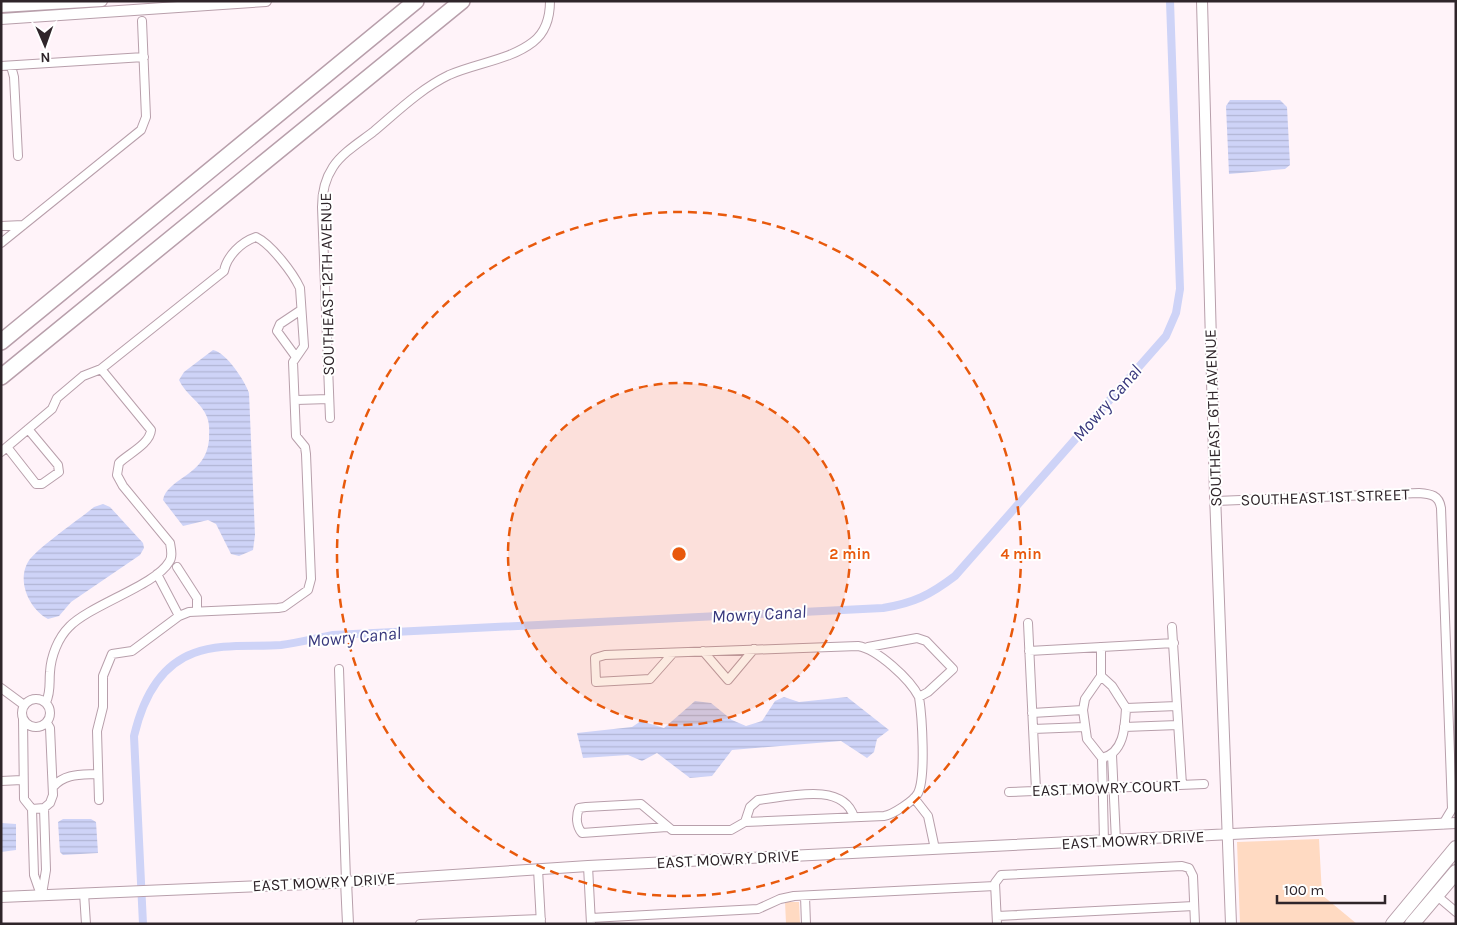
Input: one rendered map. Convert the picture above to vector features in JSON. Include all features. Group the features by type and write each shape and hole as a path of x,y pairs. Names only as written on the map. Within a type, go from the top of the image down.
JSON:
{"highway":[{"path":"1,342 416,1"},
{"path":"1,378 462,1"},
{"path":"1394,924 1456,848"},
{"path":"1412,924 1456,872"}],"street":[{"path":"1,7 102,1"},
{"path":"1,19 266,1"},
{"name":"SOUTHEAST 12TH AVENUE","path":"330,418 322,206 325,182 334,165 350,150 434,84 464,69 525,48 535,41 546,25 550,1"},
{"name":"SOUTHEAST 6TH AVENUE","path":"1202,1 1216,501 1231,924"},
{"path":"1,243 141,130 146,117 142,21"},
{"path":"1,66 144,57"},
{"path":"11,66 14,77 18,156"},
{"path":"1,226 23,225"},
{"path":"28,429 58,465 59,472 42,484 36,484 4,450 28,429 52,409 56,398 83,376 101,369 224,271 228,256 256,237 265,242 296,279 300,288 304,346 293,362 296,436 305,447 306,454 311,579 308,590 284,607 197,611 179,616 137,649 112,654 103,676 103,707 97,731 99,800"},
{"path":"296,357 277,332 280,324 301,310"},
{"path":"32,808 44,808 50,803 53,787 50,728 47,723 50,710 46,702 49,695 50,671 54,651 69,627 157,574 170,561 170,543 123,486 117,475 118,463 146,441 150,436 151,430 101,369"},
{"path":"296,400 329,399"},
{"name":"SOUTHEAST 1ST STREET","path":"1216,501 1419,493 1434,495 1439,500 1442,508 1454,811"},
{"path":"177,567 197,598 197,611"},
{"path":"157,574 179,616"},
{"path":"1028,623 1036,790"},
{"path":"1172,626 1182,785"},
{"path":"673,652 650,679 596,682 595,658 604,654 858,646 868,647 917,638 926,641 953,669 928,692 919,697"},
{"path":"1029,651 1174,643"},
{"path":"667,827 582,832 578,826 577,814 579,808 586,806 641,804 672,830 731,830 745,822 893,814 914,798 918,794 922,774 919,697 878,653 868,647"},
{"path":"1101,647 1101,676 1085,699 1082,710 1086,738 1102,758 1104,841"},
{"path":"703,651 728,680 754,650"},
{"path":"339,669 348,924"},
{"path":"1101,676 1112,686 1126,708 1120,746 1112,755 1102,758"},
{"path":"1,688 24,705"},
{"path":"41,896 34,875 32,808 24,799 22,780 22,710 24,705 32,699 46,702"},
{"path":"1126,708 1177,706"},
{"path":"1032,713 1082,710"},
{"path":"23,720 34,727 47,723"},
{"path":"1124,727 1178,725"},
{"path":"1033,729 1085,727"},
{"path":"1112,755 1116,840"},
{"path":"53,787 70,775 98,774"},
{"path":"1,781 22,780"},
{"name":"EAST MOWRY COURT","path":"1009,792 1204,784"},
{"path":"745,822 750,807 758,800 827,793 851,808 854,817"},
{"path":"914,798 928,816 935,849"},
{"path":"41,896 46,870 44,808"},
{"path":"1443,824 1454,811"},
{"name":"EAST MOWRY DRIVE","path":"1,897 346,881 588,866 1456,823"},
{"path":"588,866 591,921 758,909 782,898 805,896 995,886"},
{"path":"1194,906 997,920 995,886 997,878 1004,875 1184,866 1190,869 1192,874 1194,906 1195,924"},
{"path":"420,924 541,921 538,869"},
{"path":"84,893 86,924"},
{"path":"1436,895 1456,912"},
{"path":"805,896 806,924"}],"shaded area":[{"path":"1319,839 1322,895 1357,924 1240,924 1237,842"},
{"path":"785,902 799,902 800,923 786,923"}],"water":[{"path":"1230,100 1280,100 1287,107 1290,165 1285,169 1229,174 1226,106"},
{"path":"213,350 229,361 244,382 249,393 255,535 253,550 239,556 231,554 216,524 208,520 183,526 163,500 171,486 194,469 206,452 209,440 207,417 179,380 184,372"},
{"path":"103,504 110,507 143,543 144,548 140,555 71,602 59,616 48,619 35,608 26,593 24,575 26,567 30,559 51,540 94,507"},
{"path":"784,697 799,702 847,697 889,730 877,739 874,752 867,758 841,741 732,750 712,776 690,778 657,753 642,761 628,755 583,758 577,733 632,727 641,721 664,728 695,701 711,703 732,720 746,726 762,721 775,701"},
{"path":"63,819 91,819 96,822 98,853 63,855 60,852 58,822"},
{"path":"1,823 16,824 16,850 1,852"}],"waterway":[{"name":"Mowry Canal","path":"143,924 134,736 147,698 161,676 181,659 194,653 215,648 281,645 333,635 883,608 904,604 921,597 955,576 1166,336 1176,313 1180,289 1170,1"}]}
